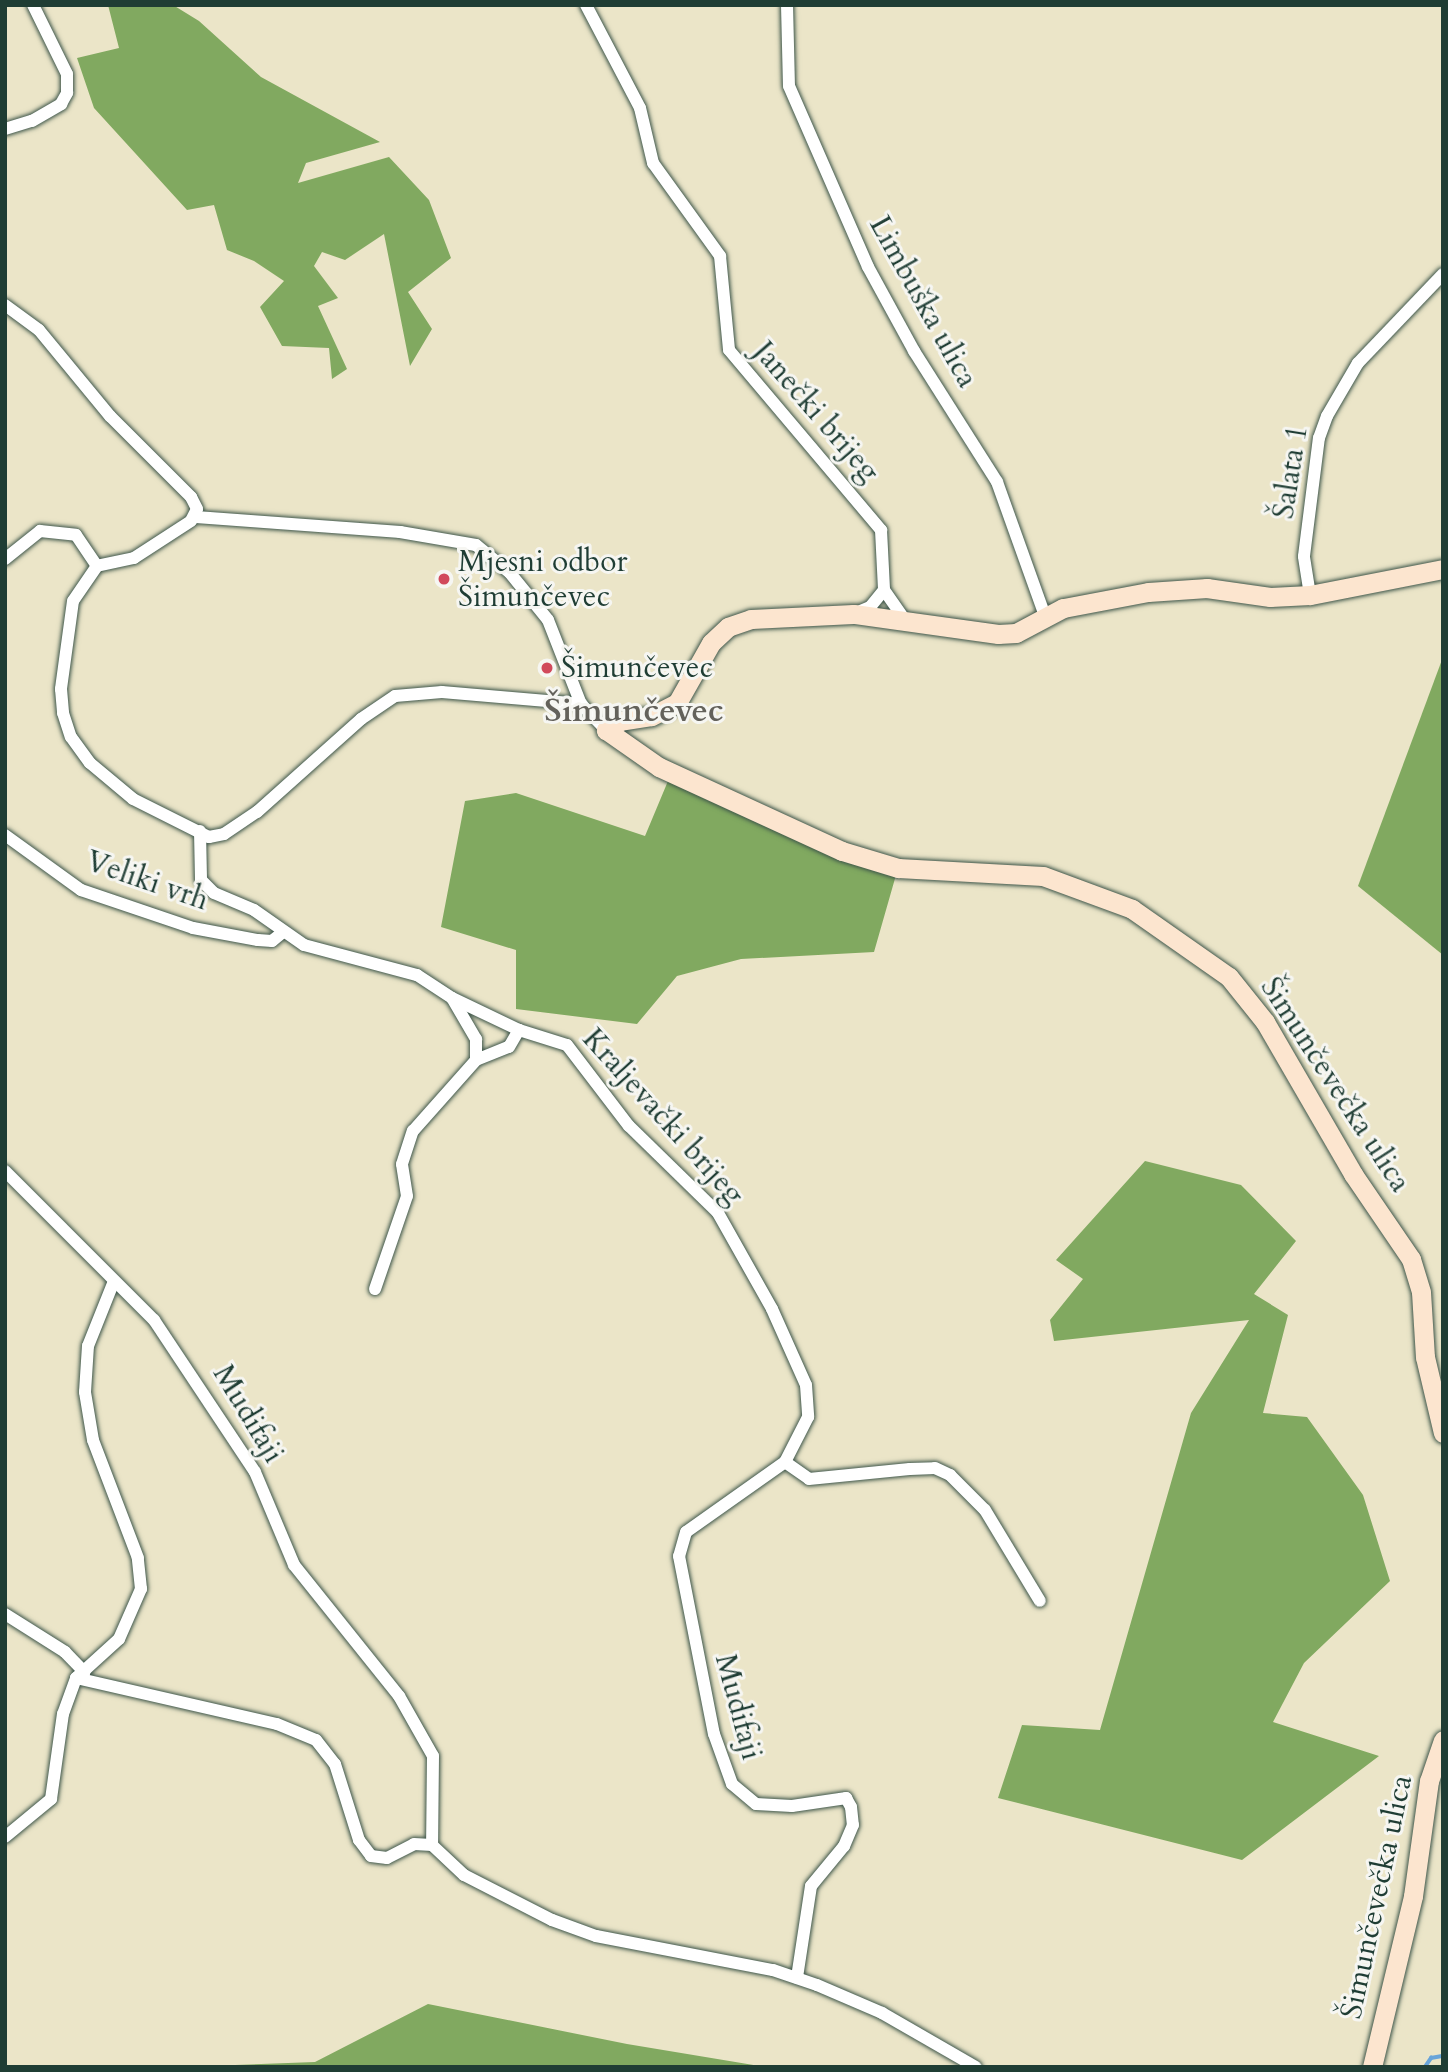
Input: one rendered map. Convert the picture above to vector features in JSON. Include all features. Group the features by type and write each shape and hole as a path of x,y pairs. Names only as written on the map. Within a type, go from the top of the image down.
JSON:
{"street":[{"path":"5,129 32,121 61,104 67,93 67,74 33,5"},
{"name":"Janečki brijeg","path":"586,5 640,108 653,163 720,256 729,350 833,477 873,516 881,530 884,590"},
{"name":"Limbuška ulica","path":"787,5 789,86 868,267 914,351 997,482 1045,616"},
{"name":"Šalata 1","path":"1310,595 1304,556 1319,438 1327,416 1358,363 1443,274"},
{"path":"5,305 40,330 110,416 191,498 196,517 134,558 97,566 73,601 61,689 71,737 90,763 134,799 209,837 224,834 257,812 360,719 395,696 455,692 581,704"},
{"name":"Šimunčevečka ulica","path":"196,517 400,532 476,545 510,573 548,620 581,704 606,730 659,767 842,851 898,868 1043,876 1132,909 1229,977 1265,1022 1353,1174 1411,1259 1421,1292 1425,1357 1443,1433"},
{"path":"5,559 40,531 76,535 97,566"},
{"path":"606,730 620,720 651,716 677,703 711,643 728,627 751,619 853,614 998,634 1016,633 1045,616 1148,592 1207,588 1270,597 1310,595 1443,569"},
{"path":"853,614 870,607 884,590 908,622"},
{"name":"Kraljevački brijeg","path":"200,831 201,880 214,894 254,910 283,932 320,950 370,959 417,975 452,998 519,1030 567,1045 629,1126 719,1213 772,1310 806,1385 808,1417 785,1462"},
{"name":"Veliki vrh","path":"5,835 81,890 193,928 272,941 283,932"},
{"name":"Kraljevački brijeg","path":"452,998 476,1039 476,1060"},
{"path":"375,1289 407,1195 402,1164 414,1131 476,1060 509,1047 519,1030"},
{"name":"Mudifaji","path":"5,1171 154,1320 205,1392 255,1472 294,1565 400,1696 433,1756 432,1845"},
{"path":"5,1837 51,1799 63,1714 80,1675 119,1639 141,1590 138,1558 93,1440 85,1392 88,1346 114,1281"},
{"path":"785,1462 809,1479 935,1468 950,1475 985,1510 1040,1601"},
{"name":"Mudifaji","path":"785,1462 686,1532 679,1556 714,1734 732,1784 756,1804 792,1806 846,1798 851,1807 853,1825 844,1846 811,1886 797,1978"},
{"path":"5,1614 65,1652 80,1675 277,1724 316,1740 335,1764 359,1840 371,1856 387,1858 414,1844 432,1845 464,1875 551,1920 669,1954 797,1978 882,2013 976,2067"},
{"name":"Šimunčevečka ulica","path":"1372,2067 1413,1896 1429,1781 1443,1740"}],"green space":[{"path":"108,5 173,5 199,21 261,77 380,142 306,163 298,183 389,157 429,200 451,258 408,292 432,329 410,366 384,234 345,260 322,252 314,266 338,298 318,306 347,369 332,379 329,348 282,346 260,307 284,281 254,261 227,250 214,205 187,210 94,108 77,58 119,48"},
{"path":"1443,657 1443,955 1358,886"},
{"path":"668,781 898,868 874,952 741,959 677,976 637,1024 516,1009 516,950 441,927 465,801 516,793 645,836"},
{"path":"1145,1161 1241,1185 1296,1241 1254,1294 1288,1315 1263,1413 1307,1417 1363,1495 1390,1581 1304,1663 1273,1722 1379,1756 1242,1860 998,1798 1022,1725 1100,1730 1191,1413 1249,1320 1054,1341 1050,1320 1083,1279 1056,1260"},
{"path":"428,2004 627,2044 766,2067 179,2067 315,2062"}],"waterway":[{"path":"1425,2067 1431,2058 1442,2056"}],"place":[{"name":"Mjesni odbor Šimunčevec","path":"444,579"},
{"name":"Šimunčevec","path":"547,668"}],"district":[{"name":"Šimunčevec","path":"634,711"}]}
